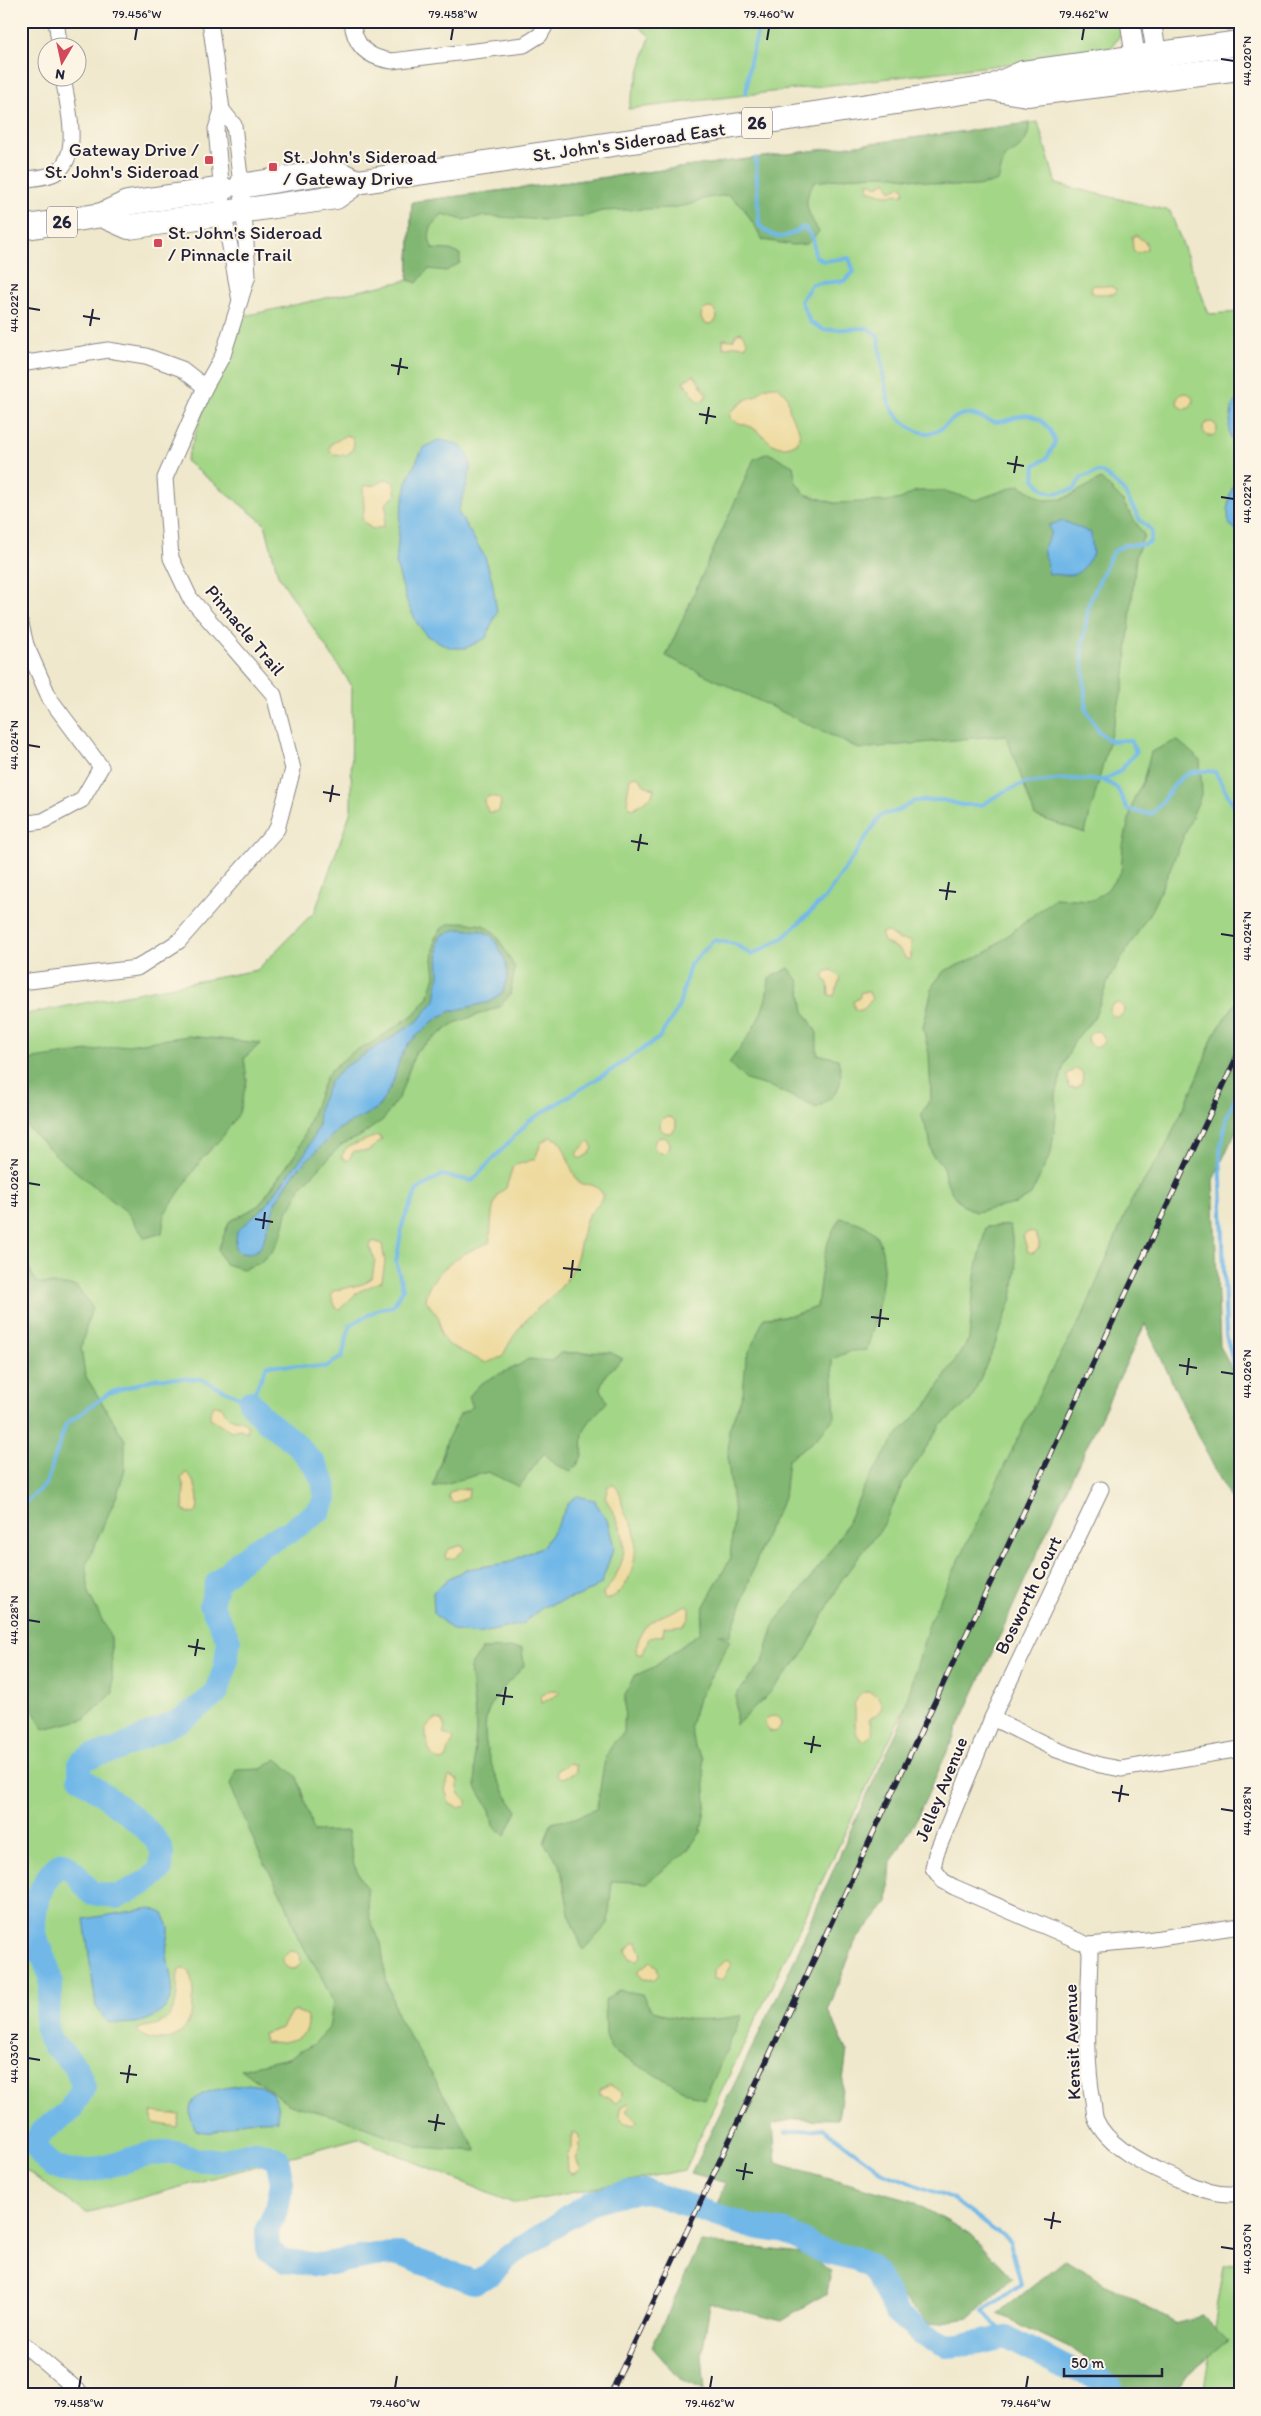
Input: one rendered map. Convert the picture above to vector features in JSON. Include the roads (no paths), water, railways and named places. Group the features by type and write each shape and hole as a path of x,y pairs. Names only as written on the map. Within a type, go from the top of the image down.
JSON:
{"main road":[{"name":"St. John's Sideroad East","path":"1113,72 1155,54 1240,43"},
{"name":"St. John's Sideroad East","path":"102,216 129,226 336,197 357,182 990,88 1023,73 1113,72 1159,78 1240,68"},
{"name":"St. John's Sideroad East","path":"21,228 102,216 126,203 334,171 357,182"}],"street":[{"path":"56,21 59,38"},
{"path":"210,21 222,110 234,125 232,187 234,212"},
{"path":"352,21 353,31 360,45 375,59 392,62 524,45 540,34 548,21"},
{"path":"1130,21 1155,54"},
{"path":"1151,21 1159,78"},
{"path":"21,180 54,174 65,165 70,155 72,142 65,88"},
{"name":"Pinnacle Trail","path":"232,187 240,302"},
{"name":"Pinnacle Trail","path":"21,982 137,968 179,941 277,830 293,769 274,695 190,598 171,558 165,478 205,387 223,355 248,275 234,212"},
{"path":"21,364 108,350 146,356 182,369 205,387"},
{"path":"21,624 26,645 50,699 101,767 82,800 42,821 21,824"},
{"name":"Bosworth Court","path":"992,1718 1101,1489"},
{"path":"992,1718 1057,1750 1100,1765 1121,1769 1240,1749"},
{"name":"Jelley Avenue","path":"992,1718 936,1854 933,1868 943,1881 1088,1945 1147,1940 1240,1926"},
{"name":"Kensit Avenue","path":"1088,1945 1088,2049 1096,2120 1112,2142 1165,2173 1204,2190 1232,2194 1240,2192"},
{"path":"21,2342 83,2395"}],"water":[{"path":"1236,401 1240,401 1240,452 1233,443 1229,431 1232,408"},
{"path":"438,440 453,443 463,449 468,456 469,476 458,512 485,557 492,580 497,612 486,638 466,648 451,648 427,636 417,623 407,602 396,564 400,517 408,478 423,448"},
{"path":"1240,473 1240,533 1229,524 1228,503 1233,486"},
{"path":"1064,521 1091,533 1093,554 1084,568 1076,574 1049,574 1043,549 1051,533 1049,525"},
{"path":"458,929 481,931 491,935 496,942 505,960 508,974 503,992 490,1002 452,1011 437,1018 409,1043 400,1058 392,1085 378,1108 339,1129 296,1171 276,1201 263,1243 259,1249 249,1254 240,1253 235,1248 237,1231 264,1207 306,1152 318,1127 319,1107 330,1082 343,1068 418,1021 435,1000 439,975 438,942 442,935"},
{"path":"577,1496 594,1500 607,1520 614,1547 601,1584 582,1595 543,1607 522,1624 478,1634 454,1631 434,1614 433,1592 449,1578 467,1569 507,1563 543,1546 556,1527 569,1502"},
{"path":"151,1908 163,1913 169,1928 167,1951 172,1984 171,1996 167,2006 151,2018 129,2024 107,2022 96,2006 84,1919"},
{"path":"248,2084 261,2086 272,2093 278,2108 278,2120 246,2121 214,2132 196,2130 191,2116 191,2106 196,2099 214,2090"}],"waterway":[{"path":"746,94 750,61 761,21"},
{"path":"756,158 759,225 771,234 781,237 804,227 813,238 815,256 824,261 849,258 854,272 844,281 812,284 801,301 810,322 824,330 868,328 878,336 888,399 893,410 907,425 920,432 932,433 953,419 965,414 994,422 1020,416 1033,416 1043,422 1051,432 1055,443 1047,458 1035,465 1034,479 1043,489 1051,493 1074,489 1082,477 1098,472 1104,473 1123,490 1140,520 1152,531 1150,542 1143,545 1124,545 1112,553 1089,603 1082,648 1086,710 1099,732 1110,741 1131,740 1136,752 1119,772 1103,780"},
{"path":"21,1506 46,1484 66,1424 109,1393 157,1378 200,1379 250,1402 267,1365 325,1367 342,1357 350,1325 379,1309 393,1306 403,1289 396,1262 403,1222 417,1190 442,1175 472,1181 529,1121 659,1038 678,1009 690,965 714,940 735,944 752,955 784,937 826,897 881,815 898,811 915,801 942,800 962,805 982,805 1003,792 1026,783 1065,779 1103,780 1117,788 1128,810 1152,814 1178,781 1192,772 1202,771 1215,772 1233,804 1240,812"},
{"path":"1240,1085 1227,1117 1220,1151 1226,1334 1240,1393"},
{"path":"250,1402 264,1419 294,1442 315,1465 324,1483 325,1498 320,1510 289,1532 262,1545 240,1561 217,1583 211,1604 229,1641 225,1668 216,1694 183,1719 116,1750 91,1756 80,1763 80,1777 127,1812 158,1844 162,1853 161,1869 148,1881 117,1897 91,1893 74,1872 63,1863 55,1868 43,1885 36,1907 35,1928 36,1938 47,1967 51,1985 46,2027 51,2041 75,2066 84,2087 69,2112 42,2131 35,2143 46,2161 61,2169 78,2172 96,2169 152,2153 172,2152 203,2160 221,2160 249,2153 261,2153 277,2159 282,2182 277,2209 267,2229 268,2251 285,2261 320,2265 375,2255 399,2254 474,2282 489,2275 505,2259 592,2202 621,2194 646,2191 748,2226 786,2232 819,2250 857,2259 874,2270 897,2313 922,2334 947,2346 979,2343 1006,2337 1068,2369 1097,2377 1110,2388 1113,2395"},
{"path":"786,2133 823,2128 881,2171 952,2199 1010,2242 1021,2284 983,2311 1006,2337"}],"railway":[{"path":"610,2395 1240,1050"}],"place":[{"name":"Gateway Drive / St. John's Sideroad","path":"209,160"},
{"name":"St. John's Sideroad / Gateway Drive","path":"273,167"},
{"name":"St. John's Sideroad / Pinnacle Trail","path":"158,243"}]}
